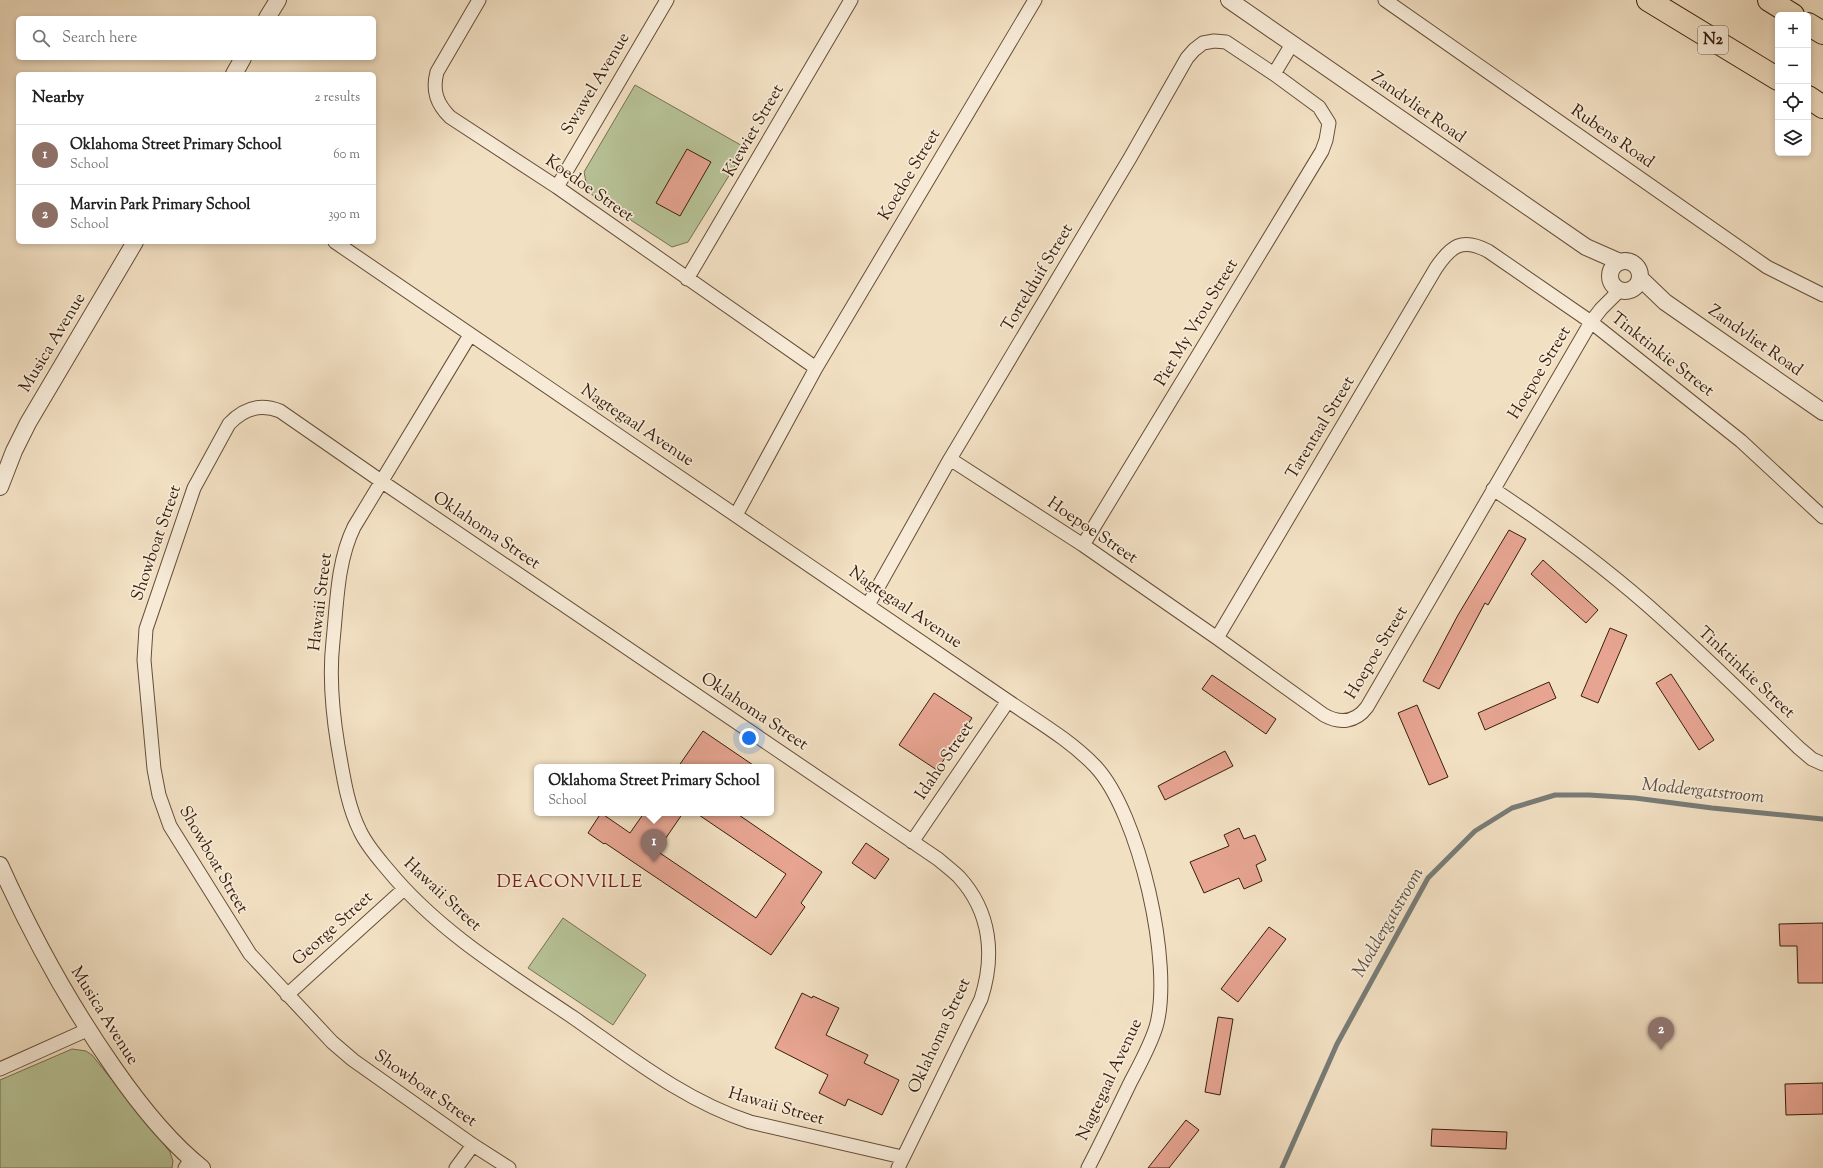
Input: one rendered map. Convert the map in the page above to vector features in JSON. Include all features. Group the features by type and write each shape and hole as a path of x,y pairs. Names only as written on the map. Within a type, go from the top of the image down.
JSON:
{"highway":[{"name":"N2","path":"1648,0 1775,77"},
{"path":"1769,0 1788,12"},
{"path":"1811,26 1823,33"},
{"path":"1811,99 1823,106"}],"street":[{"path":"268,16 278,0"},
{"name":"Koedoe Street","path":"479,0 437,72 435,81 437,100 442,109 450,117 557,187 816,368"},
{"name":"Swawel Avenue","path":"557,187 667,0"},
{"name":"Kiewiet Street","path":"687,279 851,0"},
{"name":"Koedoe Street","path":"736,515 816,368 1035,0"},
{"name":"Zandvliet Road","path":"1229,0 1586,247 1622,280 1665,302 1823,412"},
{"name":"Rubens Road","path":"1385,0 1767,267 1823,295"},
{"name":"Tortelduif Street","path":"868,605 950,459 1130,158 1187,58 1203,43 1214,41 1226,42 1274,74 1319,107 1325,116"},
{"path":"1274,74 1292,44"},
{"path":"235,72 242,60"},
{"name":"Piet My Vrou Street","path":"1083,545 1322,151 1326,140 1329,123 1325,116"},
{"name":"Musica Avenue","path":"0,487 14,451 28,423 134,244"},
{"name":"Nagtegaal Avenue","path":"338,244 1008,701 1080,751 1096,767 1112,791 1122,810 1135,847 1155,917 1162,985 1160,1012 1156,1028 1088,1168"},
{"name":"Tinktinkie Street","path":"1463,244 1479,246 1488,251 1591,322 1741,441 1823,517"},
{"name":"Tarentaal Street","path":"1217,638 1436,268 1450,250 1463,244"},
{"name":"Hoepoe Street","path":"950,459 1083,545 1328,717 1339,721 1356,718 1362,714 1367,707 1591,322 1622,280"},
{"name":"Hawaii Street","path":"470,334 354,527 345,550 338,589 332,654 331,694 341,763 354,818 371,849 404,889 442,924 494,963 654,1073 696,1099 729,1115 900,1163"},
{"name":"Oklahoma Street","path":"260,407 272,408 280,411 381,482 912,842 959,877 969,890 984,920 990,952 989,968 981,999 900,1163"},
{"name":"Showboat Street","path":"260,407 237,415 229,424 194,488 146,629 144,660 154,770 159,795 168,820 228,922 250,954 287,995 332,1042 353,1060 473,1145 509,1168"},
{"name":"Tinktinkie Street","path":"1493,489 1553,530 1629,590 1663,619 1799,748 1823,764"},
{"name":"Idaho Street","path":"912,842 1008,701"},
{"name":"Musica Avenue","path":"0,865 40,947 87,1030 135,1098 193,1165"},
{"name":"George Street","path":"287,995 404,889"},
{"path":"0,1069 87,1030"},
{"path":"456,1168 473,1145"}],"green space":[{"path":"635,85 746,148 688,242 672,247 588,192 584,172"},
{"path":"563,918 646,975 613,1025 528,968"},
{"path":"72,1049 86,1051 92,1055 170,1152 173,1161 172,1168 0,1168 0,1080"}],"building":[{"path":"687,149 711,162 680,216 656,203"},
{"path":"1509,530 1526,539 1488,605 1485,603 1439,689 1423,681 1458,615"},
{"path":"1543,560 1598,610 1586,623 1531,574"},
{"path":"1610,628 1627,635 1598,703 1581,696"},
{"path":"1671,674 1714,740 1699,750 1656,683"},
{"path":"1212,675 1276,719 1266,734 1202,689"},
{"path":"1549,682 1556,698 1485,730 1478,713"},
{"path":"934,693 972,718 937,770 899,745"},
{"path":"1417,705 1448,777 1429,785 1398,713"},
{"path":"703,731 752,764 680,764"},
{"path":"1225,751 1233,766 1165,800 1158,786"},
{"path":"599,816 605,816 630,833 642,816 681,816 657,851 756,918 786,874 700,816 740,816 822,872 801,903 805,907 771,955 588,833"},
{"path":"1239,828 1244,839 1255,835 1266,860 1256,865 1262,881 1244,889 1239,878 1204,893 1190,862 1229,846 1224,835"},
{"path":"866,843 889,859 875,879 852,863"},
{"path":"1823,923 1823,983 1798,983 1797,946 1780,946 1779,924"},
{"path":"1269,927 1286,939 1238,1002 1221,989"},
{"path":"802,993 812,998 813,996 839,1008 826,1035 868,1055 864,1063 899,1080 882,1115 848,1099 845,1106 819,1093 828,1075 775,1048"},
{"path":"1218,1017 1233,1019 1220,1095 1205,1092"},
{"path":"1823,1083 1823,1114 1786,1115 1785,1084"},
{"path":"1186,1120 1199,1130 1169,1168 1148,1168"},
{"path":"1432,1129 1507,1132 1506,1149 1431,1146"}],"waterway":[{"name":"Moddergatstroom","path":"1282,1168 1337,1044 1428,878 1475,831 1512,808 1555,795 1589,795 1635,798 1712,808 1823,819"}],"place":[{"name":"Oklahoma Street Primary School","path":"654,862"},
{"name":"Marvin Park Primary School","path":"1661,1050"}],"district":[{"name":"DEACONVILLE","path":"570,883"}]}
